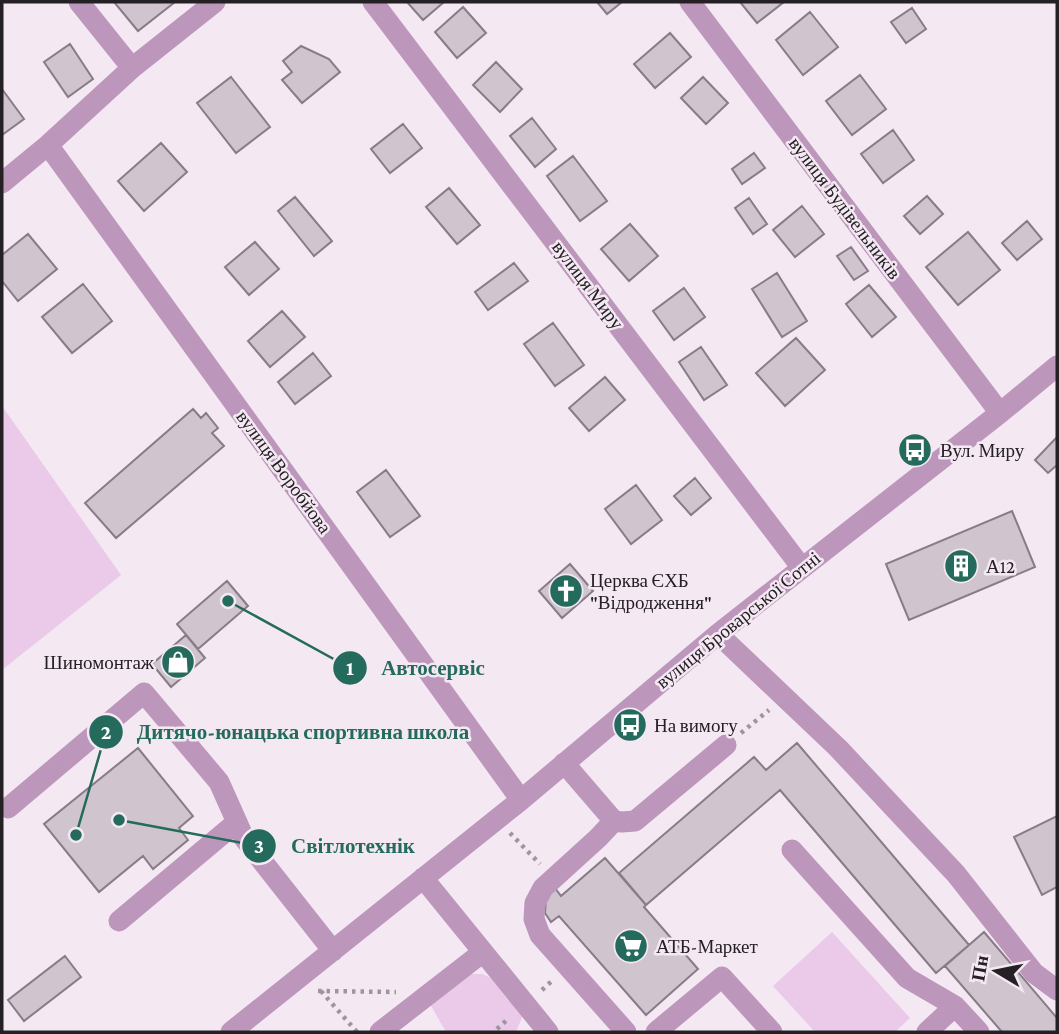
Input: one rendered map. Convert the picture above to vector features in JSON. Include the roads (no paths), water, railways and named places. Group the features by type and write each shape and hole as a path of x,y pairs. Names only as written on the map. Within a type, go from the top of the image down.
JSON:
{"street":[{"path":"79,2 132,68"},
{"path":"2,183 132,68 215,2"},
{"name":"вулиця Миру","path":"373,2 802,568"},
{"name":"вулиця Будівельників","path":"690,2 1000,413"},
{"name":"вулиця Воробйова","path":"48,145 521,800"},
{"name":"вулиця Броварської Сотні","path":"423,878 521,800 718,634 1057,366"},
{"path":"718,634 838,748 956,874 1034,972 1057,990"},
{"path":"8,808 144,693 219,782 244,838 333,951"},
{"path":"564,762 614,821 635,821 726,745"},
{"path":"614,821 542,888 535,903 534,919 540,935 626,1032"},
{"path":"119,921 237,822"},
{"path":"792,850 907,978 955,1006 979,1032"},
{"path":"231,1032 423,878 548,1032"},
{"path":"380,1032 483,952"},
{"path":"656,1032 722,977 772,1032"},
{"path":"927,1032 955,1006"}],"place":[{"name":"Вул. Миру","path":"915,450"},
{"name":"А12","path":"961,566"},
{"name":"Церква ЄХБ \"Відродження\"","path":"566,591"},
{"name":"Автосервіс","path":"228,601"},
{"name":"Шиномонтаж","path":"178,662"},
{"name":"На вимогу","path":"630,725"},
{"name":"Світлотехнік","path":"119,820"},
{"name":"Дитячо-юнацька спортивна школа","path":"76,835"},
{"name":"АТБ-Маркет","path":"631,946"}]}
